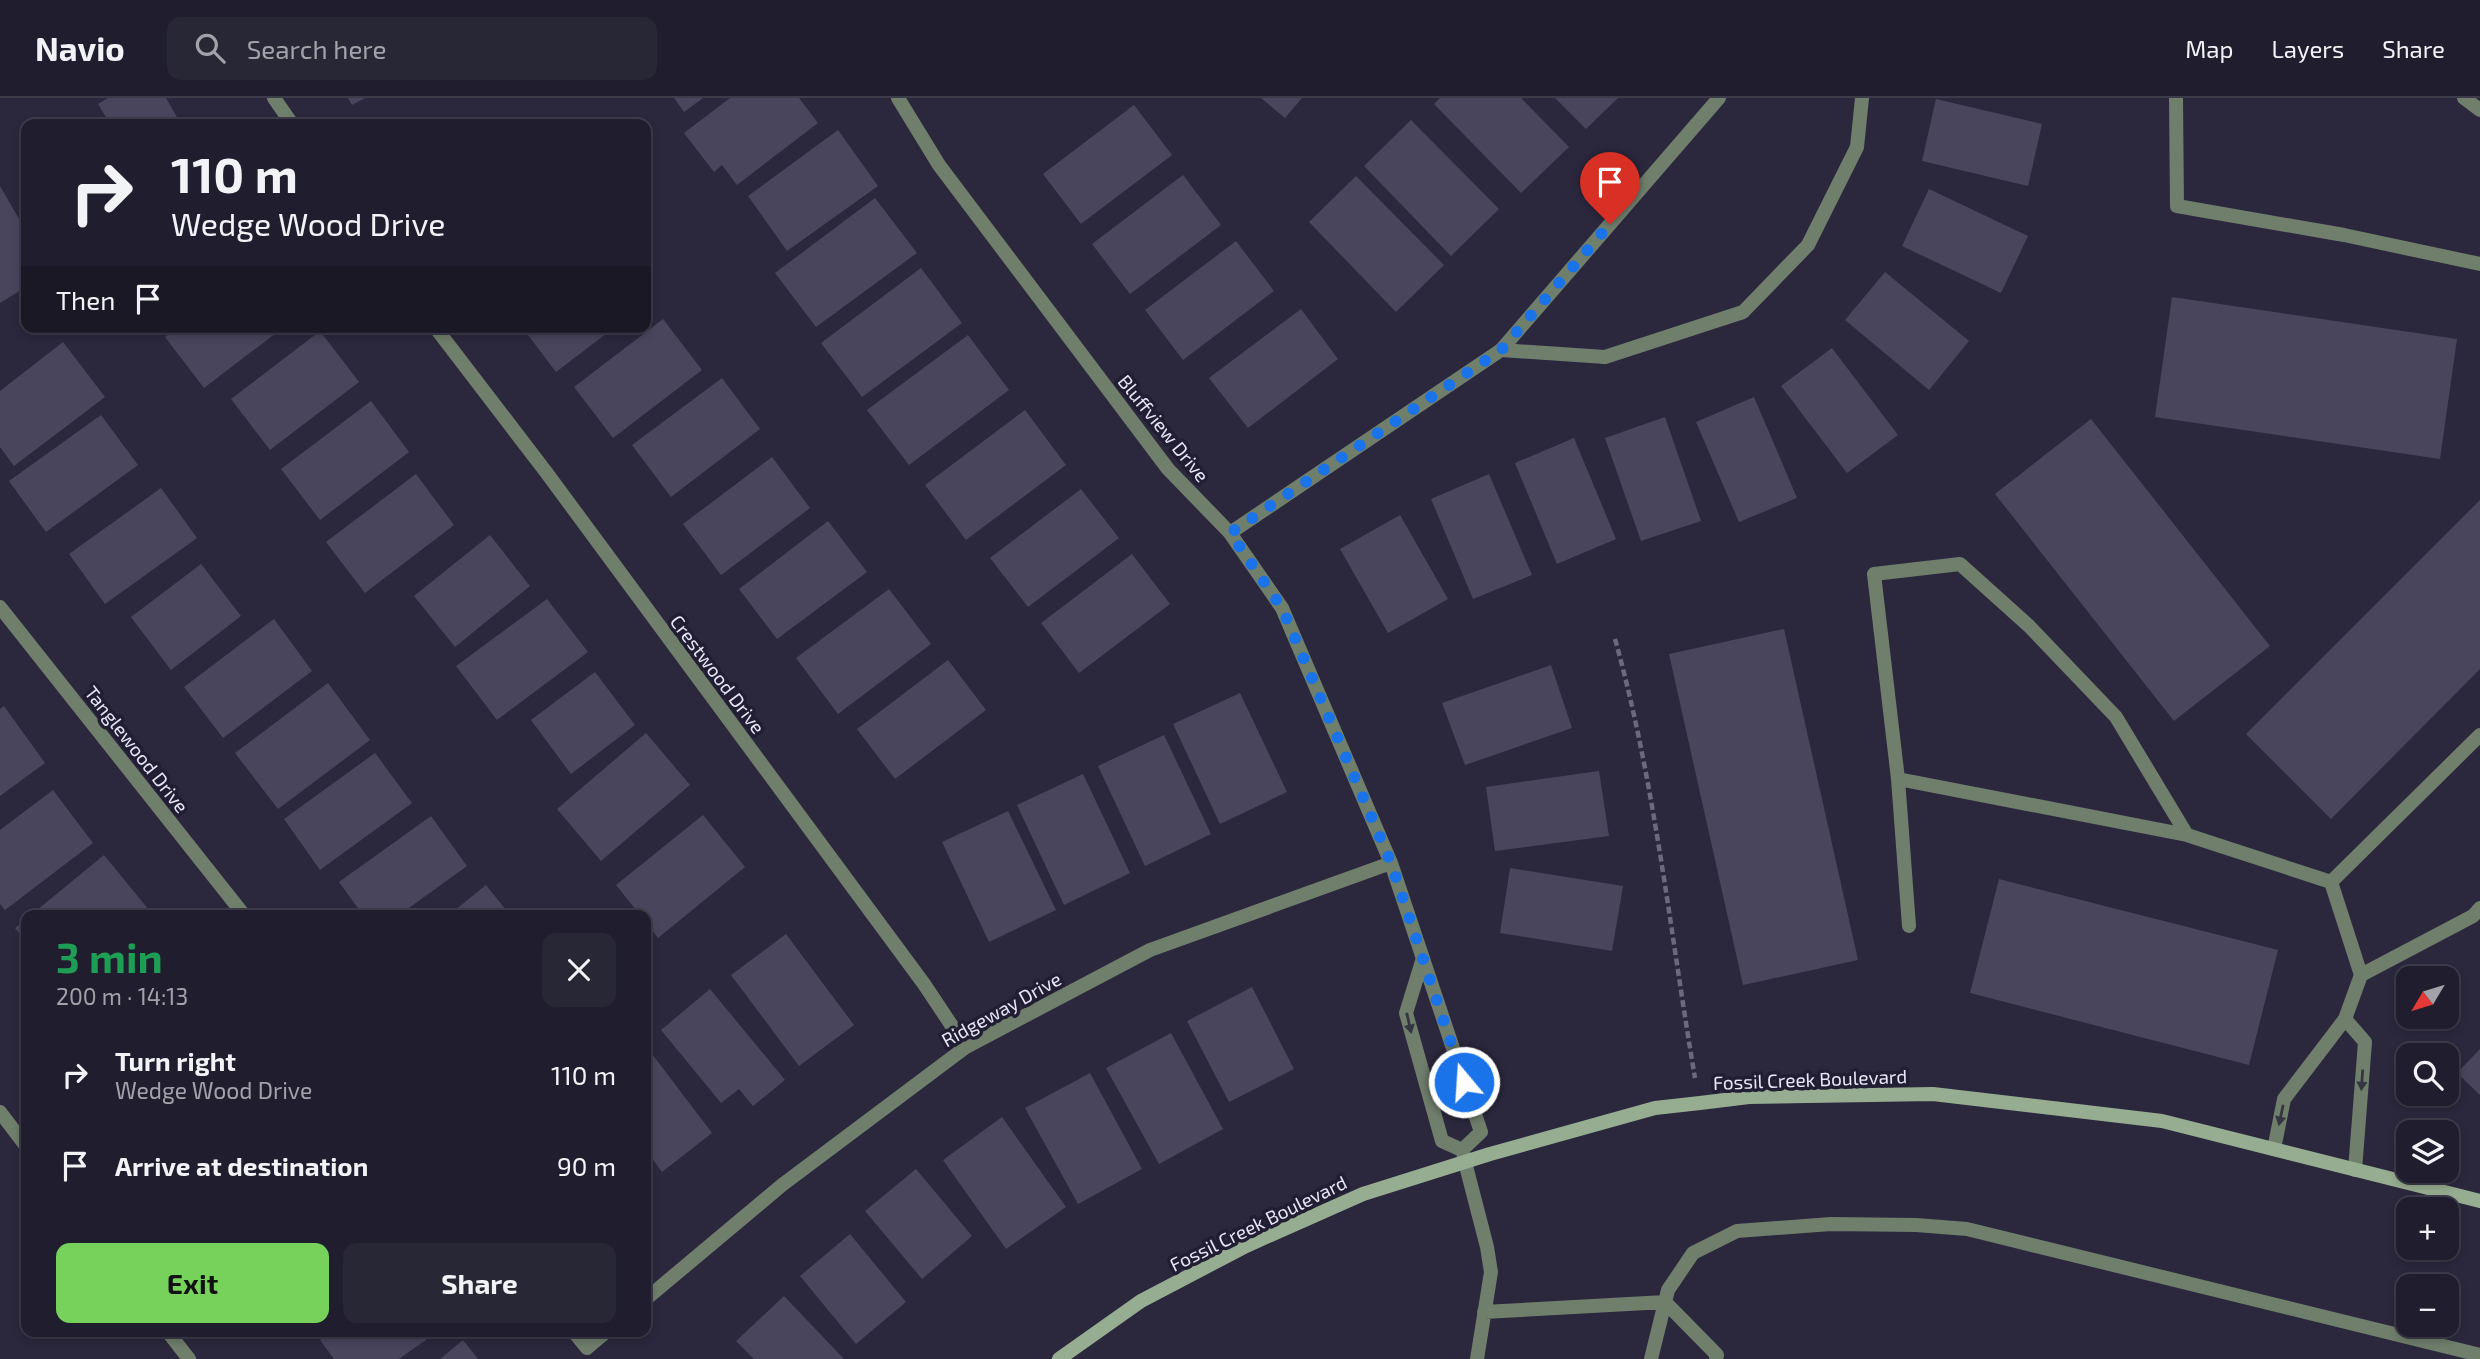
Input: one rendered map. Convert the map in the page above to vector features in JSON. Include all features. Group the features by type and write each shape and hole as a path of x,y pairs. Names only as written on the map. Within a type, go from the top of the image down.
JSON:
{"main road":[{"name":"Fossil Creek Boulevard","path":"1059,1359 1141,1301 1246,1247 1363,1194 1463,1156 1655,1108 1749,1097 1933,1094 2162,1121 2480,1201"}],"street":[{"path":"274,98 289,119"},
{"name":"Bluffview Drive","path":"898,98 939,165 1168,469 1230,533 1282,608 1391,863 1423,958 1480,1132 1463,1156"},
{"path":"1230,533 1501,350 1719,98"},
{"path":"1501,350 1605,357 1743,312 1808,245 1857,147 1862,98"},
{"path":"2176,98 2177,206 2344,235 2480,264"},
{"path":"2464,98 2480,110"},
{"name":"Crestwood Drive","path":"440,333 924,984 966,1047"},
{"path":"1909,926 1898,779 1874,574 1960,564 2029,626 2116,717 2187,835"},
{"name":"Tanglewood Drive","path":"0,607 240,910"},
{"path":"2331,882 2480,736"},
{"path":"1898,779 2187,835 2331,882"},
{"name":"Ridgeway Drive","path":"651,1295 782,1185 966,1047 1150,950 1391,863"},
{"path":"2274,1149 2284,1099 2345,1019 2361,975 2331,882"},
{"path":"2361,975 2473,916 2480,908"},
{"path":"1423,958 1406,1013 1442,1141 1463,1156 1491,1272 1477,1359"},
{"path":"2345,1019 2365,1042 2355,1170"},
{"path":"0,1112 21,1139"},
{"path":"1651,1359 1668,1290 1693,1253 1737,1231 1831,1224 1916,1225 1967,1229 2480,1355"},
{"path":"1484,1312 1665,1302 1717,1355 1716,1359"},
{"path":"172,1337 189,1359"},
{"path":"577,1337 587,1348 600,1337"}],"path":[{"path":"1615,639 1637,727 1700,1103"}],"building":[{"path":"108,98 166,98 178,119 107,119 98,104"},
{"path":"348,98 365,98 352,105"},
{"path":"674,98 703,98 684,112"},
{"path":"730,98 799,98 818,123 737,185 722,165 714,172 684,133"},
{"path":"1261,98 1302,98 1285,118"},
{"path":"1440,98 1521,98 1569,147 1521,193 1434,104"},
{"path":"1555,98 1618,98 1586,129"},
{"path":"1936,99 2042,124 2028,186 1922,161"},
{"path":"1134,105 1172,155 1081,224 1043,174"},
{"path":"1411,120 1499,209 1451,256 1364,166"},
{"path":"838,130 878,186 787,251 748,196"},
{"path":"1183,175 1221,225 1130,294 1092,244"},
{"path":"1356,176 1444,265 1396,312 1309,222"},
{"path":"0,186 21,222 21,290 0,303"},
{"path":"1929,189 2028,236 2001,293 1902,246"},
{"path":"875,198 917,253 816,327 775,273"},
{"path":"1236,241 1274,291 1183,360 1145,310"},
{"path":"921,268 962,323 862,397 821,343"},
{"path":"1885,272 1969,341 1929,390 1845,320"},
{"path":"2172,297 2457,339 2440,459 2155,417"},
{"path":"1301,309 1338,359 1248,428 1209,378"},
{"path":"663,319 702,370 613,438 574,387 645,333 651,333 651,328"},
{"path":"170,333 276,333 204,388 165,337"},
{"path":"317,333 322,333 359,382 270,450 231,399"},
{"path":"527,333 607,333 556,372"},
{"path":"968,335 1009,390 909,465 867,410"},
{"path":"63,342 105,397 14,466 0,447 0,391"},
{"path":"1832,348 1898,435 1847,473 1781,386"},
{"path":"722,378 760,429 671,497 632,445"},
{"path":"1754,397 1797,498 1739,522 1696,422"},
{"path":"371,401 409,452 320,520 281,469"},
{"path":"1025,410 1066,465 966,540 925,485"},
{"path":"101,415 138,465 46,532 9,481"},
{"path":"1665,417 1701,521 1641,541 1605,438"},
{"path":"2091,419 2270,646 2174,721 1995,494"},
{"path":"1574,438 1616,539 1557,564 1515,463"},
{"path":"772,457 810,508 721,575 683,524"},
{"path":"416,474 454,525 365,593 326,542"},
{"path":"1489,474 1532,575 1473,599 1431,499"},
{"path":"161,488 197,538 105,604 69,554"},
{"path":"1081,489 1119,538 1028,607 990,558"},
{"path":"2480,500 2480,669 2331,819 2246,734"},
{"path":"1400,515 1448,599 1388,633 1340,549"},
{"path":"828,521 867,572 777,639 739,589"},
{"path":"490,535 530,586 455,647 414,596"},
{"path":"1132,554 1170,604 1079,673 1041,623"},
{"path":"201,564 241,616 171,670 131,617"},
{"path":"889,589 931,644 838,714 796,658"},
{"path":"547,599 588,652 497,720 456,666"},
{"path":"274,619 312,671 223,738 184,687"},
{"path":"1784,629 1858,960 1743,985 1669,654"},
{"path":"948,660 986,710 895,779 857,729"},
{"path":"1551,665 1572,728 1465,765 1442,703"},
{"path":"595,672 635,725 571,774 531,720"},
{"path":"328,683 370,740 278,809 235,753"},
{"path":"1240,693 1287,792 1220,824 1173,724"},
{"path":"4,706 45,763 0,796 0,709"},
{"path":"646,733 690,785 601,861 557,809"},
{"path":"1164,735 1211,834 1145,866 1098,766"},
{"path":"375,753 412,803 320,870 284,819"},
{"path":"1599,771 1609,836 1495,851 1486,787"},
{"path":"1083,774 1130,873 1064,905 1017,805"},
{"path":"53,790 93,843 5,910 0,904 0,830"},
{"path":"1008,811 1056,910 989,942 942,842"},
{"path":"703,815 745,867 658,938 651,929 651,910 636,910 616,885"},
{"path":"431,816 467,866 406,910 359,910 339,882"},
{"path":"104,855 149,910 37,910"},
{"path":"1510,868 1623,886 1612,951 1500,933"},
{"path":"1999,879 2278,950 2249,1065 1970,993"},
{"path":"486,885 506,910 455,910"},
{"path":"21,923 21,936 15,928"},
{"path":"786,934 854,1025 799,1066 731,975"},
{"path":"1252,987 1294,1069 1229,1102 1187,1021"},
{"path":"710,989 785,1080 753,1106 739,1089 721,1103 661,1030"},
{"path":"1171,1033 1223,1129 1159,1164 1106,1068"},
{"path":"2480,1049 2480,1095 2459,1075 2459,1071"},
{"path":"651,1053 712,1133 662,1172 651,1157"},
{"path":"1090,1073 1142,1169 1078,1204 1025,1108"},
{"path":"1002,1117 1066,1207 1006,1249 943,1160"},
{"path":"916,1169 972,1236 922,1279 865,1211"},
{"path":"850,1234 906,1302 856,1344 800,1276"},
{"path":"784,1296 844,1359 754,1359 736,1341"},
{"path":"324,1337 430,1337 399,1359 334,1359 320,1340"},
{"path":"463,1340 478,1359 440,1359"}],"route":[{"path":"1464,1082 1391,863 1282,608 1230,533 1501,350 1610,224"}]}
